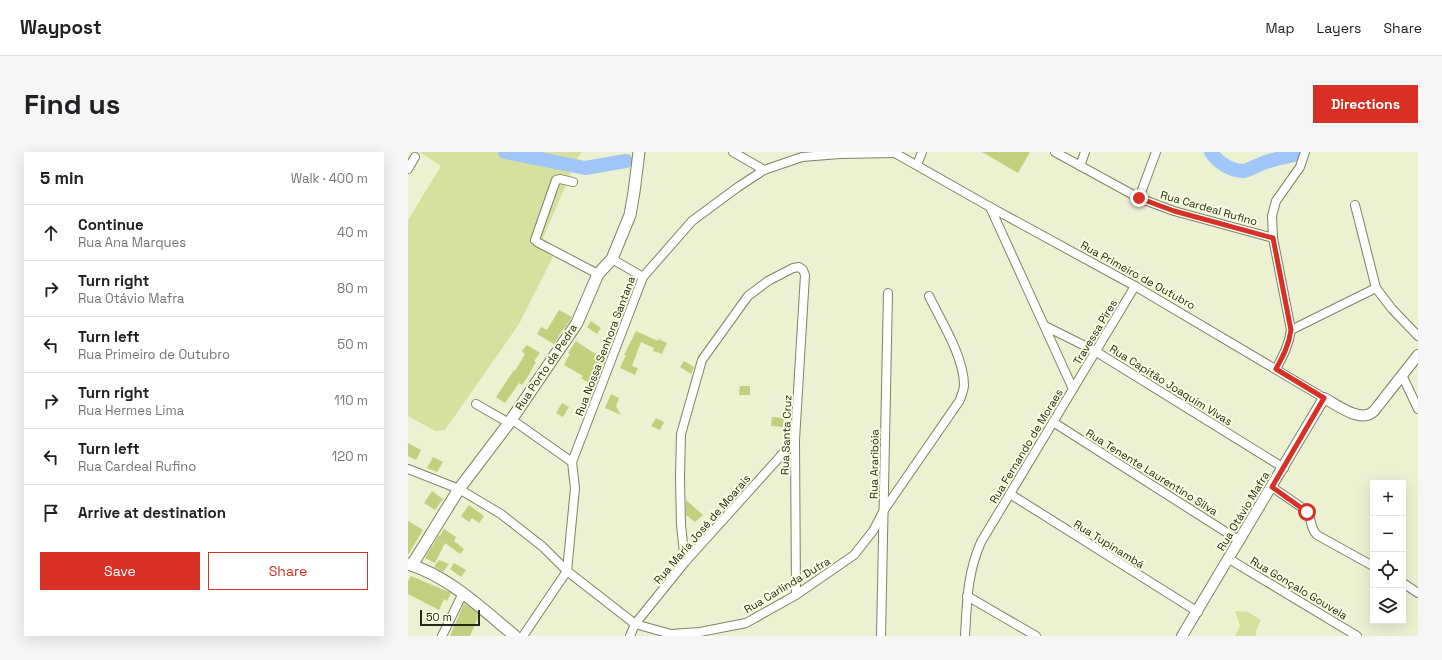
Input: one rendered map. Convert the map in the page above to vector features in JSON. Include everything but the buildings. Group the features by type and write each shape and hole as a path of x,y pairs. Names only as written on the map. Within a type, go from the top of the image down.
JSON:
{"main road":[{"name":"Rua Porto da Pedra","path":"410,565 459,489 510,421 577,323 598,274 612,259 630,215 639,152"},
{"path":"410,565 443,579 463,593 515,636"}],"street":[{"path":"733,152 764,170"},
{"name":"Rua Nossa Senhora Santana","path":"567,571 575,488 572,462 644,277 692,221 764,170 802,157 894,152"},
{"name":"Rua Primeiro de Outubro","path":"894,152 990,207 1135,286 1357,416 1368,416 1371,414 1402,375"},
{"path":"917,165 922,152"},
{"name":"Rua Cardeal Rufino","path":"1055,152 1139,198 1174,211 1273,238"},
{"path":"1080,166 1085,152"},
{"path":"1139,198 1156,152"},
{"path":"1276,369 1290,341 1291,330 1273,238 1272,216 1276,201 1300,167 1305,152"},
{"path":"408,169 415,157"},
{"path":"573,182 560,179 556,180 535,240 598,274"},
{"path":"1355,205 1376,288 1392,309 1418,336"},
{"name":"Rua Fernando de Moraes","path":"965,636 967,596 970,573 974,558 1010,494 1073,389 990,207"},
{"path":"612,259 644,277"},
{"name":"Rua Santa Cruz","path":"685,562 681,517 681,434 702,360 748,296 768,281 793,268 799,267 804,270 805,275 795,440 796,595"},
{"name":"Travessa Pires","path":"1073,389 1135,286"},
{"path":"1291,330 1376,288"},
{"name":"Rua Araribóia","path":"881,636 888,293"},
{"name":"Rua Carlinda Dutra","path":"408,469 459,489 501,514 543,547 567,571 635,624 671,634 700,632 746,623 796,595 854,555 873,531 884,510 960,400 964,386 962,370 957,353 929,296"},
{"name":"Rua Capitão Joaquim Vivas","path":"1045,326 1095,352 1284,468"},
{"path":"1417,405 1402,375 1418,355"},
{"name":"Rua Otávio Mafra","path":"1182,636 1198,612 1284,468 1324,398"},
{"path":"476,404 510,421 572,462"},
{"name":"Rua Tenente Laurentino Silva","path":"1053,422 1240,540"},
{"name":"Rua Maria José de Moarais","path":"630,636 635,624 685,562 795,440"},
{"path":"1272,487 1307,512 1314,532 1317,535 1370,564"},
{"name":"Rua Tupinambá","path":"1010,494 1198,612"},
{"name":"Rua Gonçalo Gouveia","path":"1229,559 1357,636"},
{"path":"523,636 567,571"},
{"path":"1406,585 1418,593"},
{"path":"442,636 463,593"},
{"path":"967,596 1036,636"}],"green space":[{"path":"419,152 582,152 577,159 540,245 553,257 519,324 445,430 435,431 408,416 408,220 441,166"},
{"path":"1235,611 1248,612 1261,620 1256,631 1256,636 1235,636 1240,626"}],"waterway":[{"path":"505,152 585,168 626,161"},
{"path":"1211,152 1225,165 1238,171 1243,171 1269,161 1294,155"}],"route":[{"path":"1139,198 1174,211 1273,238 1291,330 1290,341 1276,369 1324,398 1272,487 1307,512"}]}
